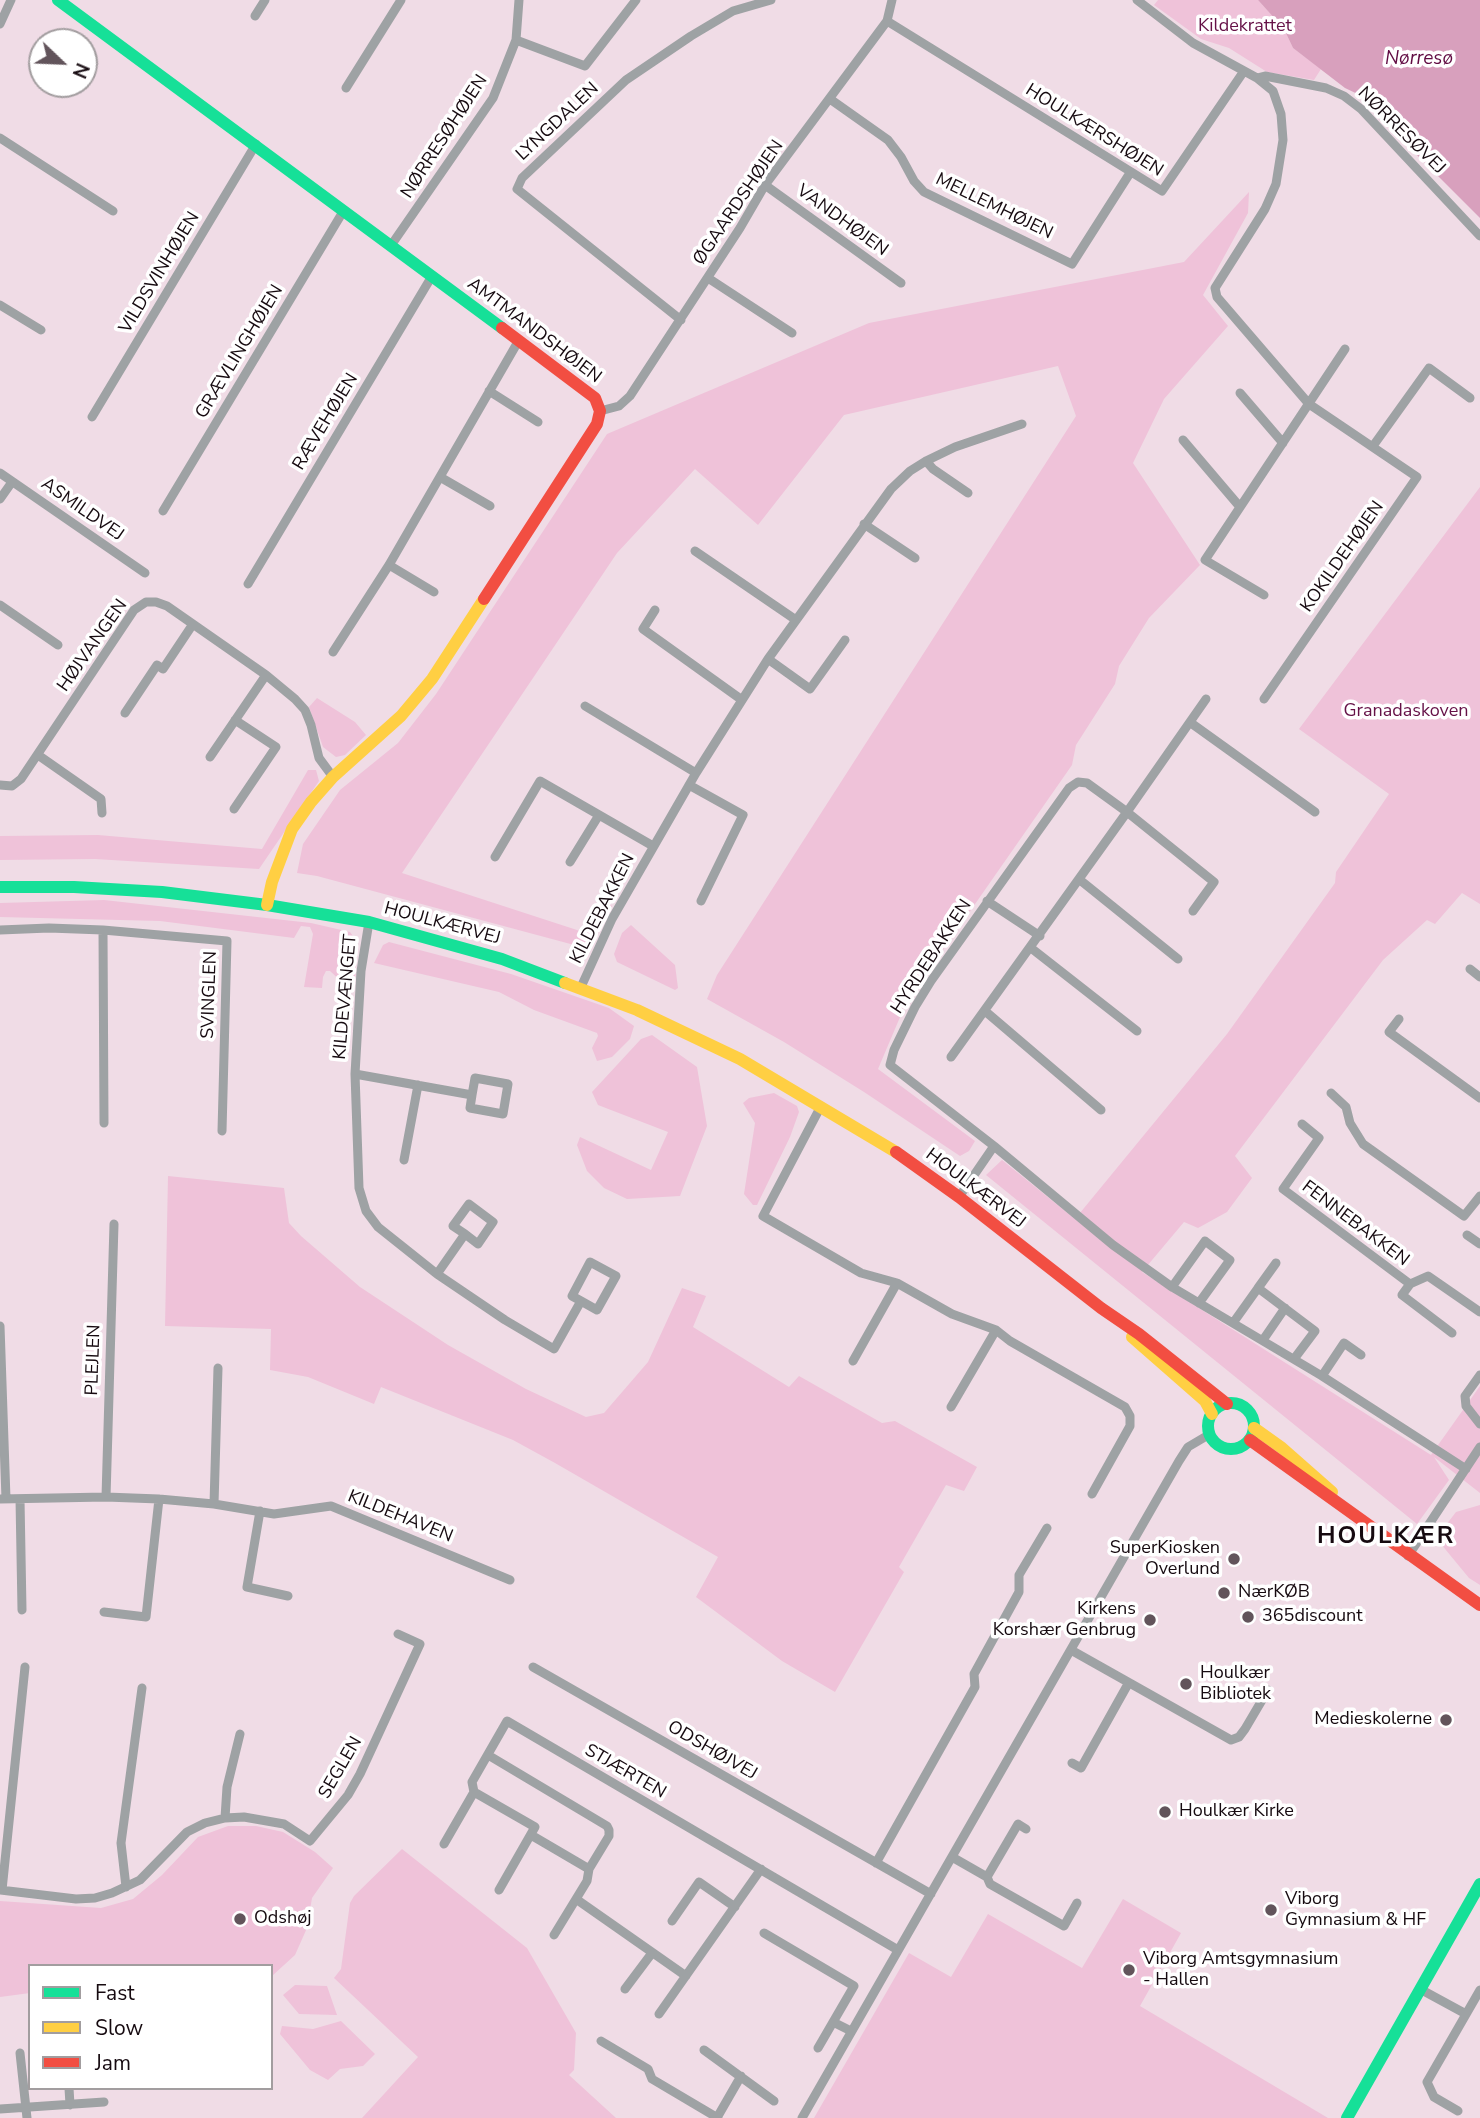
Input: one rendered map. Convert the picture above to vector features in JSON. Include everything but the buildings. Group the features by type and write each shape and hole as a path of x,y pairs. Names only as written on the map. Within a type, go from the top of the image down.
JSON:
{"street":[{"path":"0,24 11,0"},
{"name":"AMTMANDSHØJEN","path":"58,0 519,340 595,398 600,411 597,424 432,678 401,716 333,777 292,829 272,882 267,905"},
{"path":"255,16 265,0"},
{"path":"346,88 401,0"},
{"name":"NØRRESØHØJEN","path":"392,244 493,98 516,40 519,0"},
{"path":"516,40 585,66 636,0"},
{"name":"LYNGDALEN","path":"681,320 517,189 522,178 626,80 733,11 771,0"},
{"name":"ØGAARDSHØJEN","path":"600,411 619,406 630,397 765,185 887,21 892,0"},
{"name":"NØRRESØVEJ","path":"1137,0 1193,43 1257,78 1265,76 1326,88 1344,96 1361,108 1480,236"},
{"name":"HOULKÆRSHØJEN","path":"887,21 1162,191 1244,71"},
{"name":"KOKILDEHØJEN","path":"1257,78 1273,91 1281,114 1283,140 1276,184 1265,209 1215,288 1217,297 1309,404 1417,477 1264,699"},
{"name":"MELLEMHØJEN","path":"830,99 888,140 924,192 1072,264 1130,173"},
{"path":"0,138 113,211"},
{"name":"VILDSVINHØJEN","path":"92,417 256,144"},
{"name":"VANDHØJEN","path":"765,185 901,283"},
{"name":"GRÆVLINGHØJEN","path":"163,511 344,210"},
{"name":"RÆVEHØJEN","path":"248,584 432,276"},
{"path":"708,278 792,333"},
{"path":"0,305 41,331"},
{"path":"333,652 388,565 519,340"},
{"path":"1264,594 1205,560 1345,349"},
{"path":"1373,446 1429,369 1470,398"},
{"path":"489,391 538,422"},
{"path":"1240,393 1283,443"},
{"name":"KILDEBAKKEN","path":"581,987 612,919 695,773 768,659 891,489 910,471 926,461 955,447 1022,424"},
{"path":"1183,440 1240,507"},
{"path":"926,461 933,469 968,493"},
{"name":"ASMILDVEJ","path":"0,473 145,573"},
{"path":"440,477 490,506"},
{"path":"0,499 12,482"},
{"path":"864,524 915,558"},
{"path":"695,551 796,620"},
{"path":"388,565 433,592"},
{"name":"HØJVANGEN","path":"0,785 12,786 21,779 134,610 146,602 167,606 265,675 305,710 319,758 333,777"},
{"path":"0,606 58,645"},
{"path":"655,610 643,629 742,700"},
{"path":"125,713 157,665 163,669 193,624"},
{"path":"768,659 810,689 845,640"},
{"path":"210,757 265,675"},
{"path":"951,1057 1080,880 1206,699"},
{"path":"585,706 695,773"},
{"path":"234,809 276,747 235,720"},
{"path":"1191,723 1315,812"},
{"path":"38,755 101,799 102,813"},
{"name":"KILDEBAKKEN","path":"495,857 540,781 653,846"},
{"name":"HYRDEBAKKEN","path":"1172,1287 1113,1245 994,1146 890,1065 894,1050 926,989 1069,788 1078,782 1087,783 1127,812 1214,882 1194,911"},
{"path":"689,785 743,815 701,901"},
{"path":"570,862 599,815"},
{"path":"1080,880 1178,958"},
{"name":"HOULKÆRVEJ","path":"0,888 74,887 162,892 267,905 369,922 502,959 581,987 740,1059 896,1152 1139,1334 1227,1404"},
{"name":"HYRDEBAKKEN","path":"987,901 1040,936"},
{"name":"KILDEVÆNGET","path":"369,922 361,971 355,1074 359,1188 363,1205 378,1227 437,1274 554,1349 581,1301"},
{"name":"SVINGLEN","path":"0,930 103,930 227,941 222,1131"},
{"path":"103,930 104,1124"},
{"path":"1031,948 1137,1031"},
{"path":"1470,969 1480,977"},
{"path":"985,1012 1101,1110"},
{"path":"1399,1018 1389,1032 1480,1098"},
{"name":"KILDEVÆNGET","path":"355,1074 472,1095"},
{"path":"475,1078 508,1084 503,1114 470,1108 472,1095 475,1078"},
{"path":"404,1160 418,1085"},
{"path":"1331,1093 1346,1107 1350,1123 1363,1143 1464,1216 1480,1196"},
{"path":"821,1107 762,1216 860,1273 897,1283 952,1314 996,1330 1010,1341 1125,1407 1130,1416 1130,1426 1091,1494"},
{"name":"FENNEBAKKEN","path":"1302,1124 1319,1138 1283,1189 1410,1284"},
{"path":"959,1197 994,1146"},
{"path":"469,1204 494,1222 478,1244 465,1234 453,1226 469,1204"},
{"name":"PLEJLEN","path":"106,1497 114,1224"},
{"path":"437,1274 465,1234"},
{"path":"1467,1235 1480,1244"},
{"path":"1199,1303 1230,1260 1205,1241 1172,1287 1322,1376 1466,1469"},
{"name":"KILDEVÆNGET","path":"590,1262 616,1276 597,1310 581,1301 572,1296 590,1262"},
{"path":"1233,1323 1276,1263"},
{"name":"FENNEBAKKEN","path":"1452,1333 1402,1295 1410,1284 1428,1276 1480,1312"},
{"path":"853,1361 897,1283"},
{"path":"1258,1287 1315,1331 1294,1359"},
{"name":"HOULKÆRVEJ","path":"1101,1308 1198,1395 1212,1414"},
{"path":"1263,1340 1285,1308"},
{"path":"0,1326 3,1499 159,1499 260,1511 247,1587 288,1596"},
{"path":"951,1407 996,1330"},
{"path":"1322,1376 1344,1343 1361,1355"},
{"path":"214,1504 218,1368"},
{"path":"1480,1376 1465,1396 1466,1406 1480,1423"},
{"path":"1227,1404 1237,1404 1247,1409 1253,1419 1252,1434 1237,1449 1225,1448 1209,1434 1212,1414 1227,1404"},
{"path":"802,2118 1179,1461 1188,1447 1209,1434"},
{"path":"1252,1434 1274,1456 1328,1498 1349,1510 1408,1556 1480,1605"},
{"path":"1408,1556 1480,1447"},
{"path":"20,1499 22,1610"},
{"path":"104,1612 146,1617 159,1499"},
{"name":"KILDEHAVEN","path":"260,1511 274,1514 331,1506 510,1580"},
{"path":"876,1863 975,1687 974,1674 1019,1592 1019,1575 1048,1528"},
{"name":"SEGLEN","path":"25,1667 1,1890 76,1899 95,1898 140,1880 187,1832 225,1818 244,1816 284,1824 310,1841 348,1795 360,1774 420,1644 398,1634"},
{"path":"1070,1650 1231,1740 1239,1737 1245,1729 1268,1690"},
{"name":"ODSHØJVEJ","path":"533,1667 931,1894"},
{"path":"1072,1763 1081,1768 1128,1684"},
{"path":"125,1887 121,1843 142,1688"},
{"name":"STJÆRTEN","path":"444,1844 474,1792 472,1782 507,1721 898,1950"},
{"path":"225,1818 228,1787 240,1734"},
{"path":"488,1755 607,1826 609,1836 589,1869 587,1881 554,1935"},
{"path":"474,1792 535,1827 499,1890"},
{"path":"987,1877 1018,1824 1026,1829"},
{"path":"531,1835 589,1869"},
{"path":"952,1857 987,1877 990,1884 1064,1926 1077,1903"},
{"path":"659,2014 761,1870"},
{"path":"671,1921 699,1882 735,1907"},
{"path":"1347,2118 1480,1884"},
{"path":"576,1899 686,1976"},
{"path":"764,1933 854,1986 818,2048"},
{"path":"625,1989 652,1952"},
{"path":"1420,1989 1466,2014"},
{"path":"1458,2111 1434,2097 1427,2082 1480,1990"},
{"path":"833,2022 851,2031"},
{"path":"601,2040 648,2068 652,2079 718,2117 741,2076"},
{"path":"704,2050 774,2101"},
{"path":"20,2053 27,2118"},
{"path":"69,2090 70,2105"},
{"path":"0,2109 104,2102"}],"green space":[{"name":"Kildekrattet","path":"1158,0 1258,0 1284,29 1293,48 1321,69 1314,80 1267,72 1229,48 1201,39 1154,5"},
{"path":"1249,192 1248,213 1203,295 1228,326 1164,399 1133,463 1200,565 1149,618 1119,666 1115,684 1076,745 1072,765 906,1003 878,1069 975,1141 969,1151 960,1156 784,1042 707,999 717,975 1076,416 1058,366 844,415 758,525 695,469 617,553 402,873 580,931 597,903 605,900 612,906 589,943 578,946 317,876 297,873 303,844 340,790 398,743 436,694 607,434 869,323 1184,262"},
{"name":"Granadaskoven","path":"1480,487 1480,904 1462,893 1435,924 1427,920 1383,960 1235,1156 1252,1178 1227,1212 1198,1228 1184,1222 1142,1272 1431,1455 1480,1386 1480,1493 1434,1457 1449,1480 1417,1524 986,1175 1002,1160 1075,1219 1227,1034 1335,883 1336,872 1389,794 1299,729"},
{"path":"317,698 355,722 366,735 345,755 336,757 323,747 309,707"},
{"path":"308,770 316,770 319,781 259,869 95,859 0,860 0,836 98,835 262,849"},
{"path":"104,900 311,923 350,932 358,943 354,991 344,990 344,984 330,971 326,971 323,977 322,988 304,987 313,934 310,927 301,926 294,938 160,921 0,917 0,903"},
{"path":"631,925 675,965 678,988 675,990 617,962 614,954 622,933"},
{"path":"389,942 511,974 609,1008 634,1026 630,1039 612,1057 597,1061 592,1048 597,1033 534,1010 499,992 374,963 383,945"},
{"path":"652,1035 697,1067 707,1126 680,1196 627,1199 604,1188 587,1171 577,1145 580,1137 651,1170 668,1132 598,1105 592,1092 641,1039"},
{"path":"774,1093 797,1106 799,1112 757,1205 753,1205 744,1194 755,1123 743,1103 749,1098"},
{"path":"168,1176 284,1188 289,1223 360,1287 448,1345 526,1389 586,1417 604,1413 648,1362 682,1288 706,1296 693,1327 789,1387 799,1376 882,1423 895,1421 977,1467 964,1491 946,1485 899,1567 904,1572 835,1692 782,1661 696,1597 718,1557 513,1440 381,1387 374,1404 308,1377 270,1370 271,1329 165,1326"},
{"path":"1480,1505 1480,1585 1469,1578 1436,1538 1456,1512"},
{"path":"228,1826 256,1826 283,1832 315,1852 333,1868 312,1898 307,1928 295,1955 273,1975 273,1964 28,1964 28,1993 0,1997 0,1901 101,1908 133,1899 162,1875 198,1837"},
{"path":"402,1849 527,1948 576,2033 574,2070 569,2075 616,2118 362,2118 418,2057 334,1978 341,1969 350,1903"},
{"path":"1123,1899 1181,1933 1140,2006 1328,2118 814,2118 909,1953 951,1977 988,1914 1082,1968"},
{"path":"295,1985 327,1986 337,2015 299,2014 283,1995"},
{"path":"341,2021 375,2054 363,2066 340,2069 328,2080 310,2070 280,2034 282,2026 313,2029"}],"water":[{"name":"Nørresø","path":"1258,0 1480,0 1480,218 1405,143 1389,109 1345,88 1293,48 1284,29"}],"traffic: fast":[{"path":"58,0 502,328"},
{"path":"0,887 74,887 162,892 267,905 369,922 502,959 565,983"},
{"path":"1231,1403 1247,1410 1254,1426 1247,1442 1231,1449 1215,1442 1208,1426 1215,1410 1231,1403"},
{"path":"1347,2118 1480,1884"}],"traffic: slow":[{"path":"267,905 272,882 292,829 311,802 333,777 401,716 432,679 484,599"},
{"path":"565,983 637,1010 740,1059 896,1152"},
{"path":"1132,1337 1205,1401 1212,1414"},
{"path":"1254,1428 1282,1448 1332,1492"}],"traffic: jam":[{"path":"484,599 597,424 600,411 595,398 502,328"},
{"path":"896,1152 1139,1334 1227,1404"},
{"path":"1250,1440 1480,1605"}],"place":[{"name":"SuperKiosken Overlund","path":"1234,1559"},
{"name":"NærKØB","path":"1224,1593"},
{"name":"365discount","path":"1248,1617"},
{"name":"Kirkens Korshær Genbrug","path":"1150,1620"},
{"name":"Houlkær Bibliotek","path":"1186,1684"},
{"name":"Medieskolerne","path":"1446,1720"},
{"name":"Houlkær Kirke","path":"1165,1812"},
{"name":"Viborg Gymnasium & HF","path":"1271,1910"},
{"name":"Odshøj","path":"240,1919"},
{"name":"Viborg Amtsgymnasium - Hallen","path":"1129,1970"}],"district":[{"name":"HOULKÆR","path":"1386,1537"}]}
